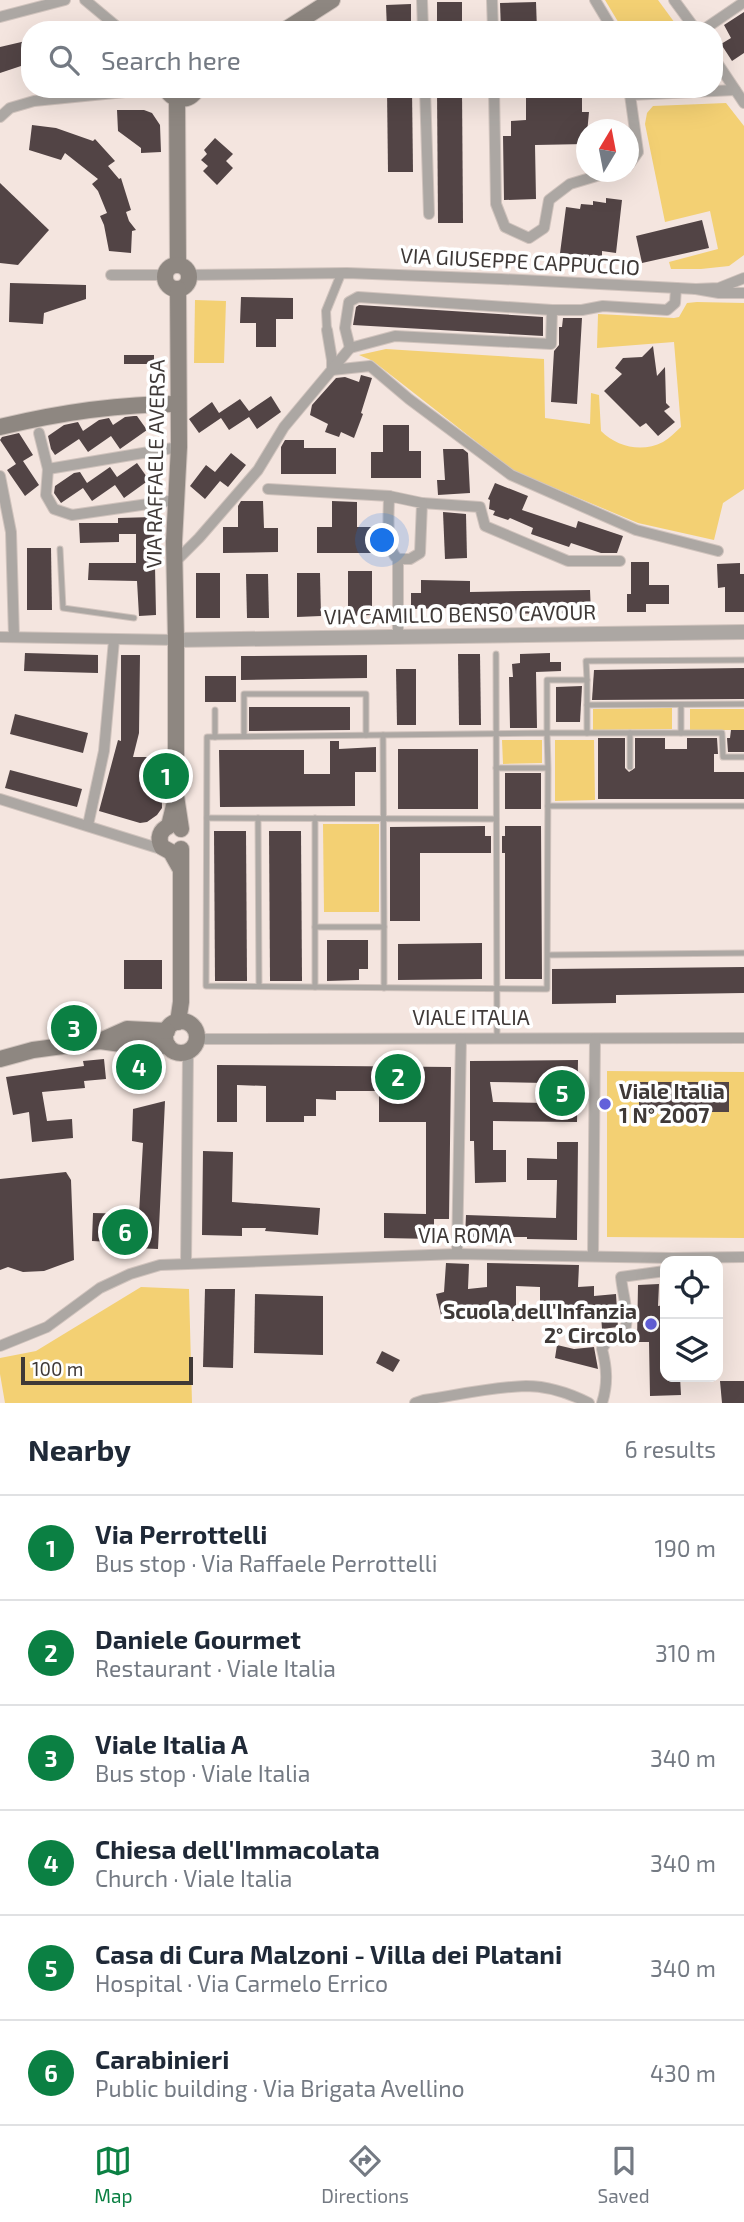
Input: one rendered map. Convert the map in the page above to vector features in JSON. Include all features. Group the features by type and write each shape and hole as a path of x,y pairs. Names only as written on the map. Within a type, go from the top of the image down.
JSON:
{"main road":[{"path":"299,21 331,0"},
{"path":"171,98 177,272"},
{"name":"VIA RAFFAELE AVERSA","path":"170,830 176,796 174,563 178,447 178,289 170,286 177,272"},
{"path":"0,427 38,426 144,404 178,404"},
{"path":"0,1059 33,1050 100,1041 121,1045 171,1033 191,1025 196,1031 193,1045 179,1053 171,1033 181,1002 182,872 173,850 160,843 170,830 186,838 173,850"}],"street":[{"path":"0,17 65,0"},
{"path":"85,0 110,21"},
{"path":"422,0 423,21"},
{"path":"492,0 493,21"},
{"path":"595,0 608,21"},
{"path":"674,0 689,21"},
{"path":"716,21 744,2"},
{"path":"723,71 741,98"},
{"path":"723,97 741,98"},
{"path":"0,117 10,108 34,101 64,98"},
{"path":"425,98 429,214"},
{"path":"494,98 496,204 505,227 529,238 544,228 549,200 577,182"},
{"path":"630,98 633,119"},
{"name":"VIA GIUSEPPE CAPPUCCIO","path":"111,275 177,272 341,274 696,289 719,288 744,278"},
{"path":"332,370 326,311 341,274"},
{"path":"350,348 345,328 349,302 358,297 552,310 582,310 603,306 667,310 675,303 676,288"},
{"name":"VIA GIUSEPPE CAPPUCCIO","path":"696,289 744,293"},
{"path":"174,563 258,470 284,427 350,348 395,336 551,344 552,310"},
{"path":"332,370 370,366 511,475 636,530 718,551"},
{"path":"38,426 48,469 46,495 54,509 72,515 176,500"},
{"path":"48,469 178,447"},
{"path":"0,476 11,532 14,637"},
{"path":"268,489 389,496 422,503 480,507 485,526 568,561 621,561"},
{"path":"389,496 390,547 393,556 398,559 410,559 420,553 422,503"},
{"path":"398,559 398,637"},
{"name":"VIA CAMILLO BENSO CAVOUR","path":"176,639 744,632"},
{"path":"0,636 176,639"},
{"path":"88,825 104,751 114,640"},
{"path":"0,799 173,850"},
{"path":"125,836 170,830"},
{"name":"VIALE ITALIA","path":"193,1045 461,1039 744,1038"},
{"path":"457,1254 461,1039"},
{"path":"593,1256 594,1039"},
{"path":"186,1264 193,1045"},
{"name":"VIA ROMA","path":"0,1346 47,1327 100,1288 130,1274 160,1265 457,1254 660,1259"},
{"name":"VIA ROMA","path":"723,1258 744,1257"},
{"path":"602,1403 607,1387 607,1366 602,1349 607,1340 622,1338 627,1328 628,1315 621,1278 660,1272"},
{"path":"415,1403 527,1386 578,1397 589,1403"}],"lane":[{"path":"60,549 63,608 134,618"},
{"path":"496,654 497,1039"},
{"path":"587,733 586,661 744,660"},
{"path":"587,680 547,680 547,733 548,768 547,989 206,986 207,737 547,733 722,733 723,757 744,757"},
{"path":"244,736 244,694 366,694 366,735"},
{"path":"587,705 744,704"},
{"path":"681,705 681,733"},
{"path":"215,710 215,737"},
{"path":"630,733 630,767"},
{"path":"383,735 384,988"},
{"path":"496,768 548,768"},
{"path":"548,806 744,806"},
{"path":"207,818 496,819"},
{"path":"258,818 259,986"},
{"path":"315,818 315,987"},
{"path":"315,927 384,927"},
{"path":"548,955 744,953"}],"shaded area":[{"path":"605,0 658,0 673,21 618,21"},
{"path":"726,103 744,126 744,255 729,266 671,269 669,262 718,249 710,211 665,222 645,124 647,113 653,106"},
{"path":"195,300 226,301 224,363 194,363"},
{"path":"687,303 744,303 744,489 723,503 714,540 638,523 514,471 373,361 359,355 386,349 544,359 545,418 590,424 591,393 599,395 601,431 614,441 630,447 647,447 663,442 681,427 674,342 597,348 598,314 674,318 679,317"},
{"path":"672,708 672,729 593,730 593,709"},
{"path":"690,709 744,709 744,730 690,730"},
{"path":"502,740 542,740 542,763 503,764"},
{"path":"555,740 594,740 595,800 555,801"},
{"path":"323,824 379,824 379,912 324,912"},
{"path":"607,1071 744,1072 744,1238 607,1237"},
{"path":"141,1287 189,1289 192,1403 5,1403 0,1358 36,1351"}],"building":[{"path":"437,2 462,2 462,21 437,21"},
{"path":"536,2 537,21 501,21 500,3"},
{"path":"411,4 411,21 387,21 386,5"},
{"path":"744,12 744,53 732,61 723,47 723,43 731,38 724,25"},
{"path":"21,42 21,66 0,73 0,47"},
{"path":"387,98 412,98 413,172 388,172"},
{"path":"437,98 462,98 463,223 438,223"},
{"path":"526,98 582,98 582,112 589,112 588,119 576,119 576,144 535,145 536,199 504,200 503,136 511,136 511,121 526,120"},
{"path":"117,110 144,110 152,113 160,125 161,152 141,153 141,148 118,131"},
{"path":"32,125 56,128 93,141 95,139 115,161 108,166 121,178 131,210 126,212 136,230 132,231 131,253 109,251 100,216 107,213 98,191 92,184 98,179 65,153 61,160 29,150"},
{"path":"215,138 233,154 226,161 233,168 217,185 203,171 208,166 201,160 207,154 204,150"},
{"path":"0,183 49,230 18,265 0,263"},
{"path":"606,198 622,200 616,253 602,251 602,256 590,255 590,260 577,258 577,263 559,261 566,207 580,209 581,204 593,205 593,201 606,203"},
{"path":"702,220 709,248 642,263 636,236"},
{"path":"10,283 86,285 86,299 44,313 43,324 9,322"},
{"path":"241,297 293,298 293,319 276,319 276,347 256,347 256,323 240,323"},
{"path":"359,305 543,317 543,336 353,325 356,307"},
{"path":"563,318 582,318 577,404 551,402 554,351 559,345 559,327 562,327"},
{"path":"653,346 657,376 665,367 666,403 670,407 664,411 675,422 658,436 646,423 640,427 604,391 622,374 615,368 623,358 642,357"},
{"path":"124,355 154,355 154,364 124,364"},
{"path":"361,375 372,378 354,438 341,432 339,437 325,432 328,424 310,415 312,405 336,378 345,377 359,382"},
{"path":"271,396 281,412 257,429 249,417 229,430 221,418 199,433 189,419 212,402 219,413 240,399 249,411"},
{"path":"137,416 147,430 120,449 111,436 88,452 79,439 55,455 51,449 48,436 64,425 78,422 83,431 99,420 109,418 113,425 125,417"},
{"path":"383,425 409,425 409,451 421,451 421,478 371,478 371,452 383,452"},
{"path":"19,433 33,455 23,461 39,485 25,496 7,470 16,464 0,440 2,437"},
{"path":"285,440 304,440 304,448 336,448 336,474 281,474 281,447"},
{"path":"443,449 463,449 468,453 470,493 438,495 437,480 445,480"},
{"path":"231,453 246,465 228,487 220,481 205,499 190,486 206,465 215,472"},
{"path":"137,463 149,480 124,498 115,485 92,501 83,488 61,503 54,493 55,486 74,473 80,472 87,483 110,467 117,477"},
{"path":"495,483 528,496 522,510 576,528 578,521 623,536 617,553 601,553 571,543 569,547 531,534 533,528 510,518 508,520 493,515 495,511 489,509 488,499"},
{"path":"241,501 263,501 264,528 278,528 278,552 223,553 223,527 238,527 238,506"},
{"path":"332,501 357,502 357,527 373,527 372,553 317,553 317,527 332,527"},
{"path":"443,512 466,514 467,558 445,559"},
{"path":"154,517 156,615 139,616 137,581 88,580 89,563 136,563 136,534 119,534 119,542 80,543 79,523 118,523 118,518"},
{"path":"27,548 51,548 52,610 27,610"},
{"path":"631,562 649,562 649,585 669,585 669,604 646,604 646,612 627,612 627,594 631,594"},
{"path":"740,563 740,574 744,574 744,612 725,612 725,587 718,588 717,564"},
{"path":"348,571 372,571 372,615 348,616"},
{"path":"196,573 220,573 220,618 196,618"},
{"path":"297,573 320,573 321,616 297,617"},
{"path":"246,574 268,574 269,618 247,618"},
{"path":"421,580 470,581 470,592 590,590 591,613 494,614 494,607 411,609 411,593 421,593"},
{"path":"25,653 98,655 98,673 24,671"},
{"path":"550,653 550,662 561,662 561,671 536,672 537,728 510,728 509,677 513,677 512,664 520,663 520,654"},
{"path":"458,654 480,654 481,725 459,725"},
{"path":"121,655 140,655 139,733 133,757 161,757 162,808 147,822 140,823 99,811 118,740 121,741"},
{"path":"367,655 367,678 241,680 241,656"},
{"path":"744,668 744,699 592,700 594,670"},
{"path":"396,669 416,669 416,725 397,725"},
{"path":"205,676 236,676 236,702 205,702"},
{"path":"582,686 580,722 556,722 556,687"},
{"path":"249,707 350,707 350,730 249,731"},
{"path":"15,714 88,733 83,753 10,734"},
{"path":"731,730 744,730 744,752 728,752 727,738 730,738"},
{"path":"598,738 625,738 625,768 629,772 635,768 635,738 665,738 665,749 687,749 687,738 717,738 718,754 714,754 714,772 744,772 744,799 598,799"},
{"path":"330,741 339,741 339,749 376,747 376,772 355,772 355,806 220,807 219,750 304,750 304,774 330,774"},
{"path":"398,749 478,749 478,809 398,809"},
{"path":"10,770 82,789 77,807 5,788"},
{"path":"505,773 541,773 541,809 505,809"},
{"path":"485,826 485,836 491,836 491,853 420,853 420,921 390,921 390,827"},
{"path":"505,826 541,826 542,979 505,979 505,853 502,853 502,836 505,836"},
{"path":"214,831 246,831 247,981 215,981"},
{"path":"269,831 301,831 302,981 270,981"},
{"path":"327,940 368,940 368,969 359,969 359,980 327,981"},
{"path":"482,943 482,979 398,980 398,944"},
{"path":"124,960 162,960 162,989 124,989"},
{"path":"744,967 744,993 616,995 616,1003 552,1004 552,969"},
{"path":"104,1059 106,1079 84,1081 85,1088 42,1092 47,1121 72,1119 73,1138 32,1142 29,1112 13,1115 6,1077 84,1066 83,1061"},
{"path":"578,1060 577,1122 493,1121 493,1150 506,1150 506,1182 475,1183 474,1141 470,1141 470,1061","holes":["490,1082 546,1083 546,1103 493,1102"]},
{"path":"217,1065 451,1067 449,1219 434,1219 434,1239 384,1238 384,1213 426,1214 426,1122 379,1122 379,1091 336,1091 336,1100 316,1099 316,1116 304,1116 304,1122 266,1122 266,1086 237,1085 237,1122 217,1122"},
{"path":"639,1082 729,1082 729,1112 639,1112"},
{"path":"165,1101 158,1249 111,1247 111,1242 92,1241 93,1213 139,1214 143,1143 132,1141 133,1109"},
{"path":"557,1142 578,1142 577,1240 465,1237 466,1215 556,1218 557,1180 527,1180 527,1158 557,1159"},
{"path":"203,1151 233,1152 232,1202 320,1208 318,1235 265,1231 266,1228 242,1228 242,1236 202,1235"},
{"path":"66,1172 71,1180 74,1260 44,1271 23,1272 8,1267 0,1270 0,1179"},
{"path":"446,1263 469,1264 468,1289 487,1287 487,1263 579,1265 578,1287 594,1286 594,1296 616,1294 618,1327 602,1329 601,1315 581,1315 581,1308 540,1307 540,1287 516,1286 516,1321 493,1321 494,1310 464,1309 441,1315 436,1294 444,1292"},
{"name":"Scuola dell'Infanzia 2° Circolo","path":"659,1284 660,1382 680,1382 681,1395 650,1396 649,1342 637,1342 638,1285"},
{"path":"205,1289 235,1289 233,1368 203,1367"},
{"path":"255,1294 323,1296 323,1355 254,1353"},
{"path":"557,1345 574,1349 594,1347 598,1369 555,1358"},
{"path":"382,1351 400,1360 393,1372 376,1363"},
{"path":"744,1381 744,1403 722,1403 720,1382"}],"place":[{"name":"Via Perrottelli","path":"166,776"},
{"name":"Viale Italia A","path":"74,1028"},
{"name":"Chiesa dell'Immacolata","path":"139,1067"},
{"name":"Daniele Gourmet","path":"398,1077"},
{"name":"Casa di Cura Malzoni - Villa dei Platani","path":"562,1093"},
{"name":"Viale Italia 1 N° 2007","path":"605,1104"},
{"name":"Carabinieri","path":"125,1232"},
{"name":"Scuola dell'Infanzia 2° Circolo","path":"651,1324"}]}
